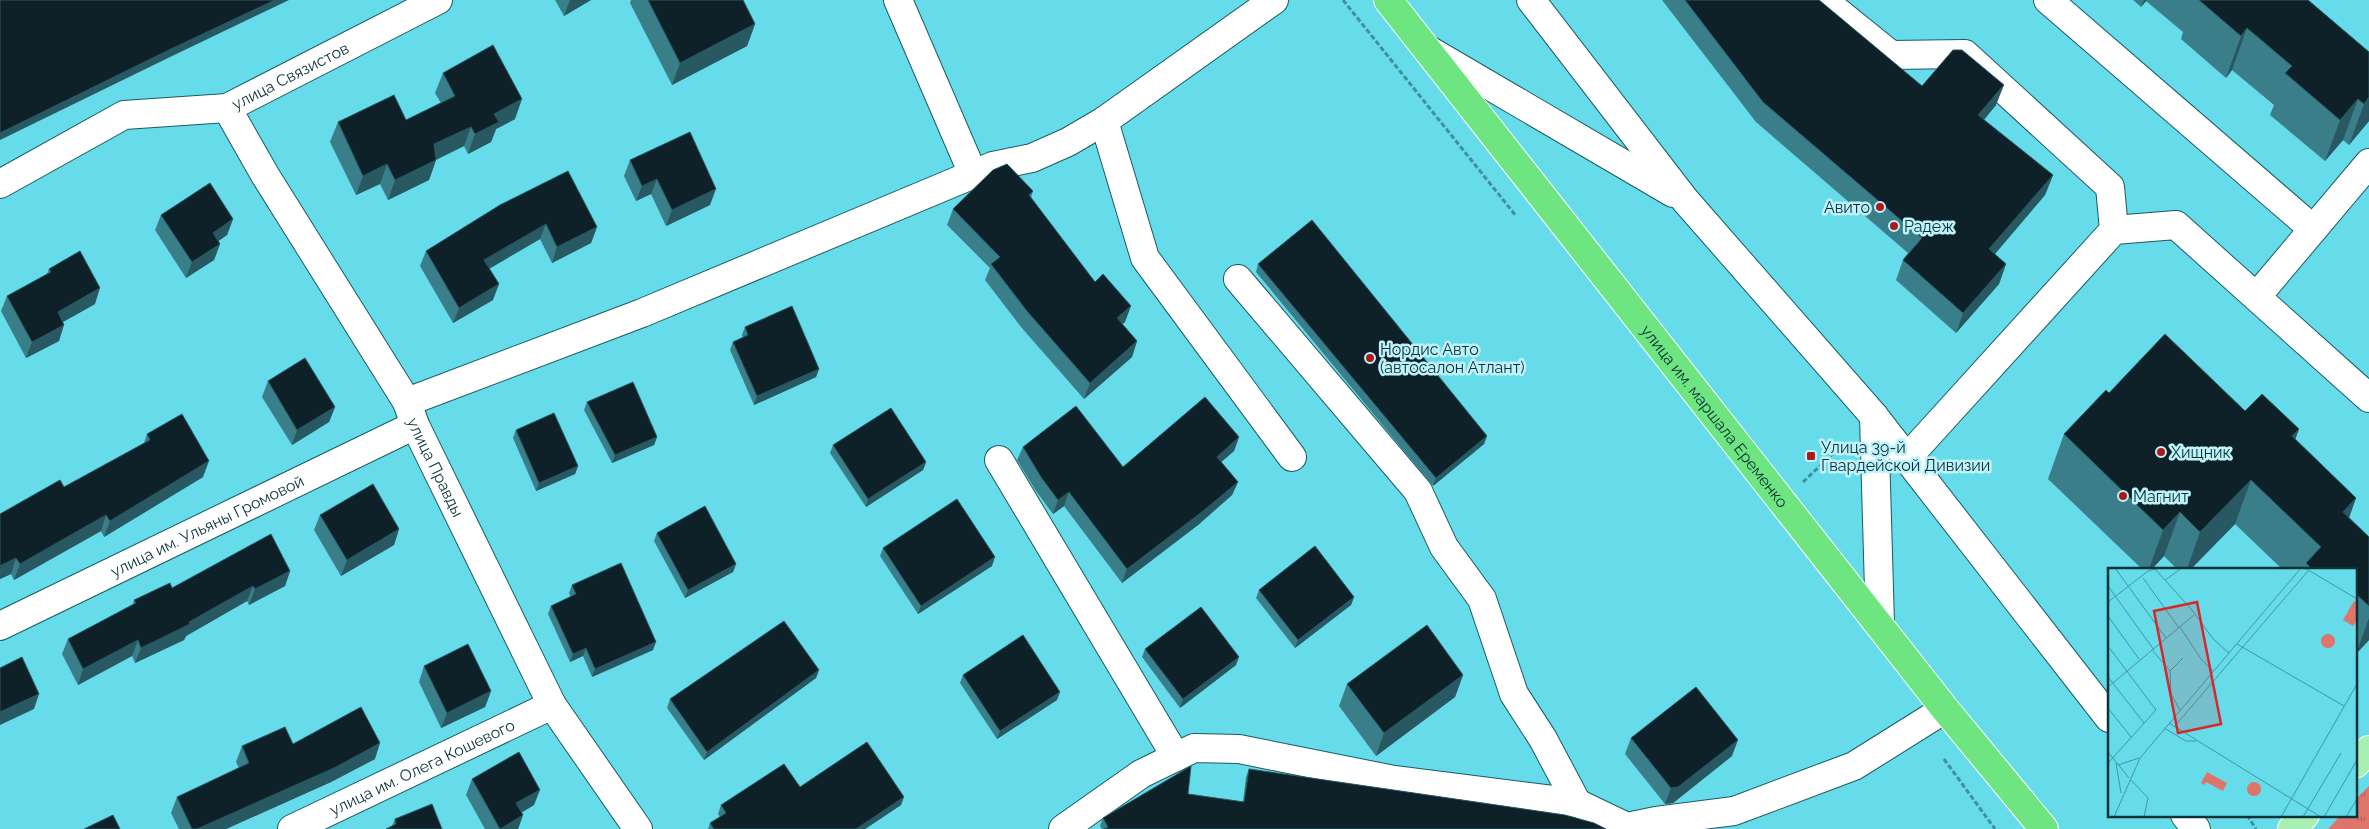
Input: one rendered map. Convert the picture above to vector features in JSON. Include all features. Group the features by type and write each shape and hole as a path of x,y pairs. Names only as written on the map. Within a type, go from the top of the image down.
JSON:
{"highway":[{"name":"улица им. маршала Еременко","path":"1388,0 1783,500 1945,709 2044,829"}],"main road":[{"path":"2356,763 2369,750"},
{"path":"2292,829 2305,816"}],"street":[{"name":"улица Связистов","path":"0,184 124,115 227,108 438,0"},
{"path":"898,0 973,174"},
{"name":"улица им. Ульяны Громовой","path":"0,626 411,413 642,313 973,174 993,166 1032,158 1068,142 1104,121 1274,0"},
{"path":"1531,0 1685,200 1874,416 2108,717"},
{"path":"1823,0 1891,55 1965,54 2110,187 2114,230"},
{"path":"2048,0 2313,229"},
{"path":"1427,49 1685,200"},
{"name":"улица Правды","path":"227,108 265,175 411,413 552,705 638,829"},
{"path":"1104,121 1145,258 1292,457"},
{"path":"2257,296 2369,163"},
{"path":"1907,458 2114,230 2176,225 2369,398"},
{"path":"1238,279 1418,492 1444,547 1482,599 1514,694 1543,739 1577,803"},
{"path":"1874,416 1880,624"},
{"path":"999,460 1176,757"},
{"name":"улица им. Олега Кошевого","path":"292,829 552,705"},
{"path":"1063,829 1141,774 1194,748 1239,749 1394,780 1577,803 1627,827 1656,820 1734,811 1854,766 1945,709"},
{"path":"2186,816 2196,829"}],"path":[{"path":"1783,500 1874,416"},
{"path":"1919,725 1995,829"},
{"path":"2248,816 2256,829"}],"green space":[{"path":"2369,786 2369,829 2328,829 2340,816 2356,816 2356,799"}],"building":[{"path":"0,0 275,0 0,133"},
{"path":"648,0 743,0 755,24 680,63"},
{"path":"1685,0 1819,0 1922,86 1953,50 1962,50 2004,85 1978,115 2053,175 1989,249 2006,264 1963,313 1903,260 1922,238 1763,102"},
{"path":"2199,0 2308,0 2369,52 2369,97 2364,104 2358,99 2340,120 2285,73 2292,66 2247,28 2241,36"},
{"path":"493,45 522,99 494,114 499,122 475,134 471,127 434,144 436,160 395,180 387,164 363,176 338,122 394,95 406,120 455,96 443,73"},
{"path":"690,132 716,189 672,210 657,179 642,186 630,160"},
{"path":"1007,164 1033,191 1029,195 1095,282 1103,274 1131,306 1117,318 1137,341 1090,383 1027,311 991,264 1000,257 953,209 993,170"},
{"path":"568,171 597,227 557,247 546,224 484,260 499,284 459,308 426,251 500,205"},
{"path":"210,183 233,219 213,233 220,244 192,262 161,215"},
{"name":"Нордис Авто (автосалон Атлант)","path":"1312,220 1487,436 1436,478 1258,264"},
{"path":"80,251 100,288 58,312 64,325 32,342 7,296 51,272 49,269"},
{"path":"792,306 819,369 757,396 733,342 748,335 745,327"},
{"path":"2165,334 2245,411 2262,394 2299,429 2292,436 2356,498 2343,512 2369,537 2369,606 2356,594 2356,568 2311,568 2306,563 2321,547 2251,480 2200,532 2180,512 2163,530 2064,434 2106,390 2109,393"},
{"path":"305,358 335,407 297,430 268,381"},
{"path":"633,382 657,437 615,455 587,402"},
{"path":"1205,397 1239,437 1217,457 1238,482 1127,569 1069,492 1058,500 1041,477 1023,447 1076,406 1123,467"},
{"path":"891,408 926,462 868,499 833,445"},
{"path":"554,413 578,466 539,483 516,430"},
{"path":"182,414 209,461 110,521 106,515 20,564 16,558 0,566 0,514 60,480 64,487 150,440 147,434"},
{"path":"373,484 399,529 347,560 320,515"},
{"path":"957,499 995,557 921,606 883,548"},
{"path":"705,506 736,564 688,590 657,533"},
{"path":"271,534 290,571 255,589 253,586 189,622 190,624 141,648 138,640 83,669 68,639 136,603 134,600 170,583 172,588"},
{"path":"1315,546 1354,597 1298,640 1259,590"},
{"path":"621,563 656,642 595,669 586,648 573,654 551,606 576,594 572,585"},
{"path":"1201,607 1239,657 1183,699 1145,649"},
{"path":"784,621 819,670 707,752 670,699"},
{"path":"1427,625 1463,675 1384,733 1347,684"},
{"path":"1023,635 1060,692 1000,731 963,675"},
{"path":"468,644 491,691 447,713 424,666"},
{"path":"22,657 39,694 0,712 0,668"},
{"path":"1696,687 1738,740 1678,787 1671,788 1631,738"},
{"path":"361,707 380,743 336,767 197,829 192,829 177,797 249,763 242,746 285,727 293,744"},
{"path":"867,742 904,797 856,829 714,829 710,823 726,813 721,805 784,764 800,787"},
{"path":"519,752 540,790 516,803 523,815 500,829 472,779"},
{"path":"1191,766 1188,794 1244,802 1249,769 1565,815 1594,823 1606,829 1104,829 1108,827 1103,818"},
{"path":"432,804 442,829 386,829 396,824 395,819"},
{"path":"113,815 120,829 84,829"}],"place":[{"name":"Авито","path":"1880,207"},
{"name":"Радеж","path":"1894,226"},
{"name":"Нордис Авто (автосалон Атлант)","path":"1370,358"},
{"name":"Хищник","path":"2161,452"},
{"name":"Улица 39-й Гвардейской Дивизии","path":"1811,456"},
{"name":"Магнит","path":"2123,496"}]}
